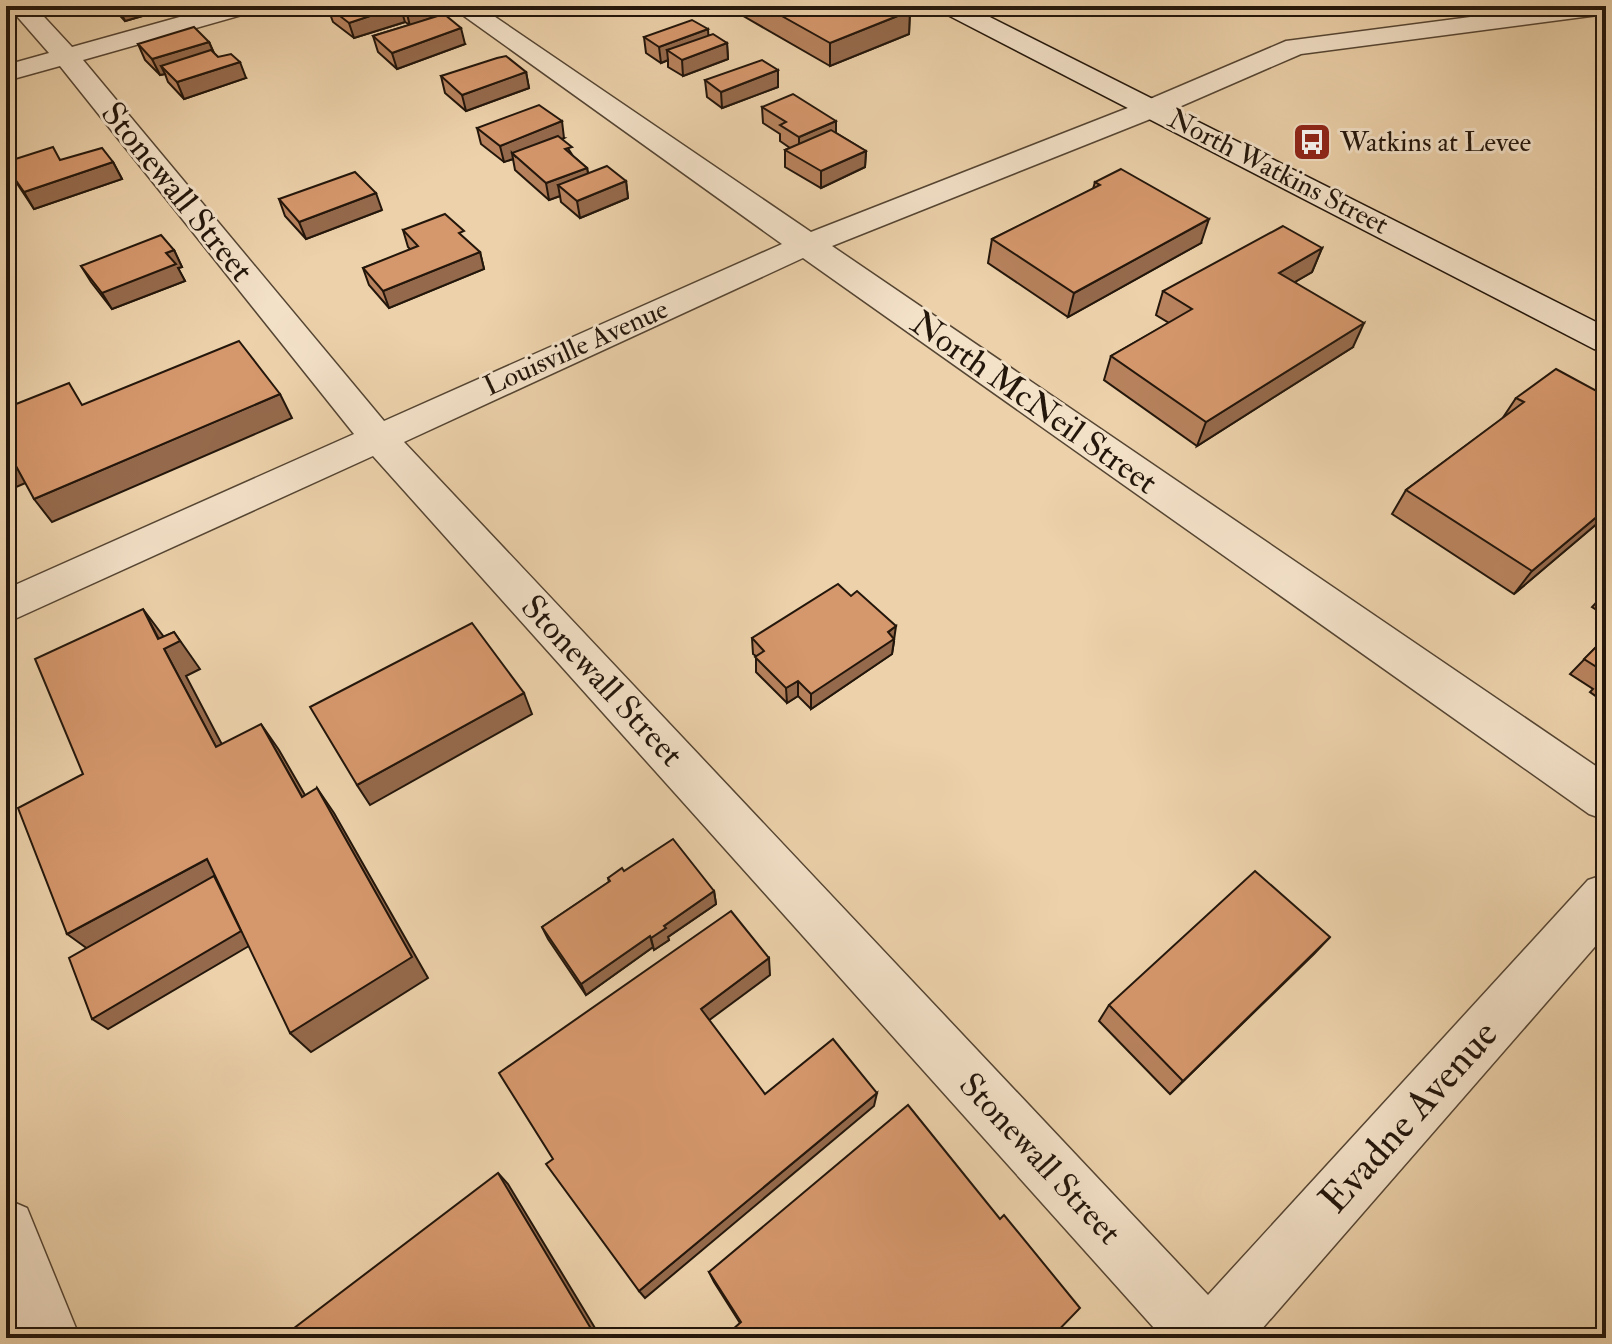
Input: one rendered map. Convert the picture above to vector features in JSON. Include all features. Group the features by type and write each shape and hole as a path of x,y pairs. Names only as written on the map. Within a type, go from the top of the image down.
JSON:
{"street":[{"name":"Stonewall Street","path":"20,6 66,56 377,437 1205,1338"},
{"path":"6,73 247,6"},
{"name":"North McNeil Street","path":"462,6 1606,799"},
{"name":"North Watkins Street","path":"949,6 1606,341"},
{"name":"Louisville Avenue","path":"6,607 806,245 1153,108 1295,47 1606,7"},
{"name":"Evadne Avenue","path":"1212,1338 1606,897"},
{"path":"6,1229 48,1338"}],"building":[{"path":"327,6 400,6 349,23"},
{"path":"764,6 901,6 910,11 830,43"},
{"path":"444,14 461,28 392,53 373,36"},
{"path":"692,20 708,29 659,47 644,37"},
{"path":"194,27 209,42 152,59 138,44"},
{"path":"713,34 727,43 682,60 667,50"},
{"path":"211,50 218,57 231,54 240,62 177,82 161,66"},
{"path":"506,56 526,72 462,95 441,76 497,58"},
{"path":"762,60 778,70 721,92 705,80"},
{"path":"793,94 836,121 799,137 780,125 786,122 762,107"},
{"path":"539,105 562,121 500,146 477,128"},
{"path":"831,130 866,151 821,171 785,150"},
{"path":"558,136 572,147 565,149 587,168 546,183 512,153"},
{"path":"53,147 60,160 102,148 113,162 24,192 6,162"},
{"path":"607,166 626,181 577,201 558,185"},
{"path":"1121,169 1209,219 1074,293 992,239 1100,185 1095,182"},
{"path":"355,172 376,193 299,222 279,199"},
{"path":"445,214 464,231 459,233 480,252 383,291 363,268 418,246 403,230"},
{"path":"1283,226 1322,248 1279,273 1364,323 1206,422 1111,356 1192,309 1163,291"},
{"path":"161,235 174,250 166,253 176,264 102,293 81,266"},
{"path":"239,341 280,394 34,499 11,457 6,460 6,408 69,383 82,405"},
{"path":"1556,369 1606,396 1606,509 1532,571 1406,490 1524,402 1516,398"},
{"path":"838,584 851,596 857,591 896,626 888,632 894,639 811,694 798,681 786,688 755,657 764,651 752,638"},
{"path":"143,609 158,639 174,632 180,641 164,649 216,747 261,724 302,797 317,788 412,957 290,1033 207,859 67,934 18,808 83,774 35,659"},
{"path":"472,623 524,693 357,785 310,707"},
{"path":"1606,637 1606,673 1584,659"},
{"path":"673,839 714,891 664,926 666,928 581,984 542,927 610,881 608,878 622,868 624,871"},
{"path":"1255,871 1330,937 1183,1081 1109,1005"},
{"path":"214,876 241,931 92,1019 69,958"},
{"path":"731,911 769,958 701,1009 765,1094 833,1039 877,1093 639,1291 546,1164 553,1159 499,1073"},
{"path":"908,1105 1000,1219 1004,1215 1080,1308 1051,1338 723,1338 741,1322 709,1272"},
{"path":"498,1173 590,1327 577,1338 281,1338"}],"place":[{"name":"Watkins at Levee","path":"1312,142"}]}
